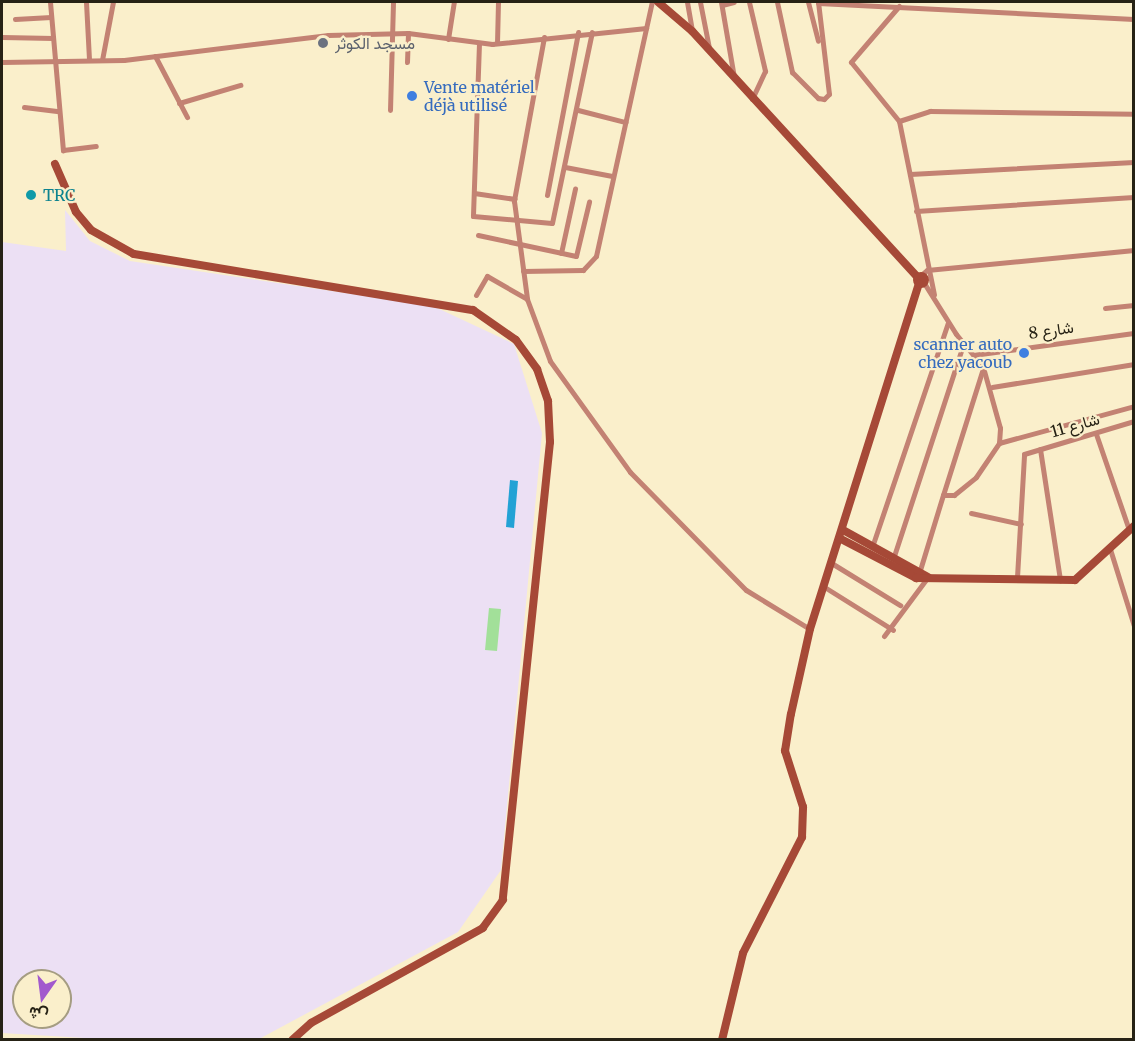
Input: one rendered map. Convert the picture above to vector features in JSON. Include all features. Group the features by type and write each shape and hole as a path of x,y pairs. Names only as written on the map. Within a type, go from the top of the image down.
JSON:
{"street":[{"path":"50,2 63,150 96,146"},
{"path":"86,2 89,59"},
{"path":"102,60 113,2"},
{"path":"390,110 393,2"},
{"path":"448,39 454,2"},
{"path":"496,44 498,2"},
{"path":"523,271 575,271 592,264 652,2"},
{"path":"658,2 668,6 692,31 735,81 922,278 963,345 983,367 992,387 999,443"},
{"path":"687,2 692,31"},
{"path":"700,2 710,52"},
{"path":"734,2 722,3 735,81"},
{"path":"749,2 765,71 752,99"},
{"path":"777,2 792,72 818,98 824,99 829,94 808,2"},
{"path":"822,57 818,2 1134,19"},
{"path":"722,1040 743,953 802,837 803,807 785,751 810,630 826,588 922,278 916,212 899,121 852,62 899,6"},
{"path":"15,19 51,17"},
{"path":"2,62 102,60 155,56 328,35 408,33 480,44 496,44 578,32 646,28"},
{"path":"547,195 578,32"},
{"path":"480,44 473,216 552,223 578,110 592,32"},
{"path":"407,62 408,33"},
{"path":"2,37 53,38"},
{"path":"544,37 514,199 514,219 527,299 561,383 630,472 746,590 810,630"},
{"path":"155,56 187,117"},
{"path":"179,103 240,85"},
{"path":"24,107 59,111"},
{"path":"578,110 625,122"},
{"path":"899,121 930,111 1134,114"},
{"path":"910,174 1134,162"},
{"path":"55,164 76,212 92,230 134,254 473,310 516,340 537,369 548,401 549,454 503,900 483,928 311,1023 292,1040"},
{"path":"565,167 612,176"},
{"path":"561,253 576,189"},
{"path":"474,193 514,199"},
{"path":"916,212 1134,197"},
{"path":"478,235 576,256 589,202"},
{"path":"922,278 1134,250"},
{"path":"476,295 487,276 527,299"},
{"path":"922,278 937,305"},
{"path":"1105,308 1134,305"},
{"path":"873,544 948,323"},
{"name":"شارع 8","path":"973,355 1134,333"},
{"path":"894,556 963,345"},
{"path":"992,387 1134,364"},
{"path":"920,570 983,367"},
{"path":"943,495 954,495 975,477 999,443 1134,406"},
{"name":"شارع 11","path":"1021,524 1024,454 1134,422"},
{"path":"841,539 911,576 1017,577 1060,580 1081,578 1131,528 1096,434"},
{"path":"1040,449 1060,580"},
{"path":"971,513 1021,524 1017,577"},
{"path":"843,530 873,544 920,570 928,577"},
{"path":"1110,549 1134,626"},
{"path":"833,564 900,605"},
{"path":"884,636 893,630 928,577"},
{"path":"826,588 893,630"}],"shaded area":[{"path":"65,210 90,241 130,261 433,306 514,344 542,433 501,870 458,932 259,1039 117,1040 2,1033 2,242 66,251"}],"green space":[{"path":"489,608 501,609 497,651 485,650"}],"water":[{"path":"510,480 518,481 514,528 506,527"}],"place":[{"name":"مسجد الكوثر","path":"323,43"},
{"name":"Vente matériel déjà utilisé","path":"412,96"},
{"name":"TRC","path":"31,195"},
{"name":"scanner auto chez yacoub","path":"1024,353"}]}
